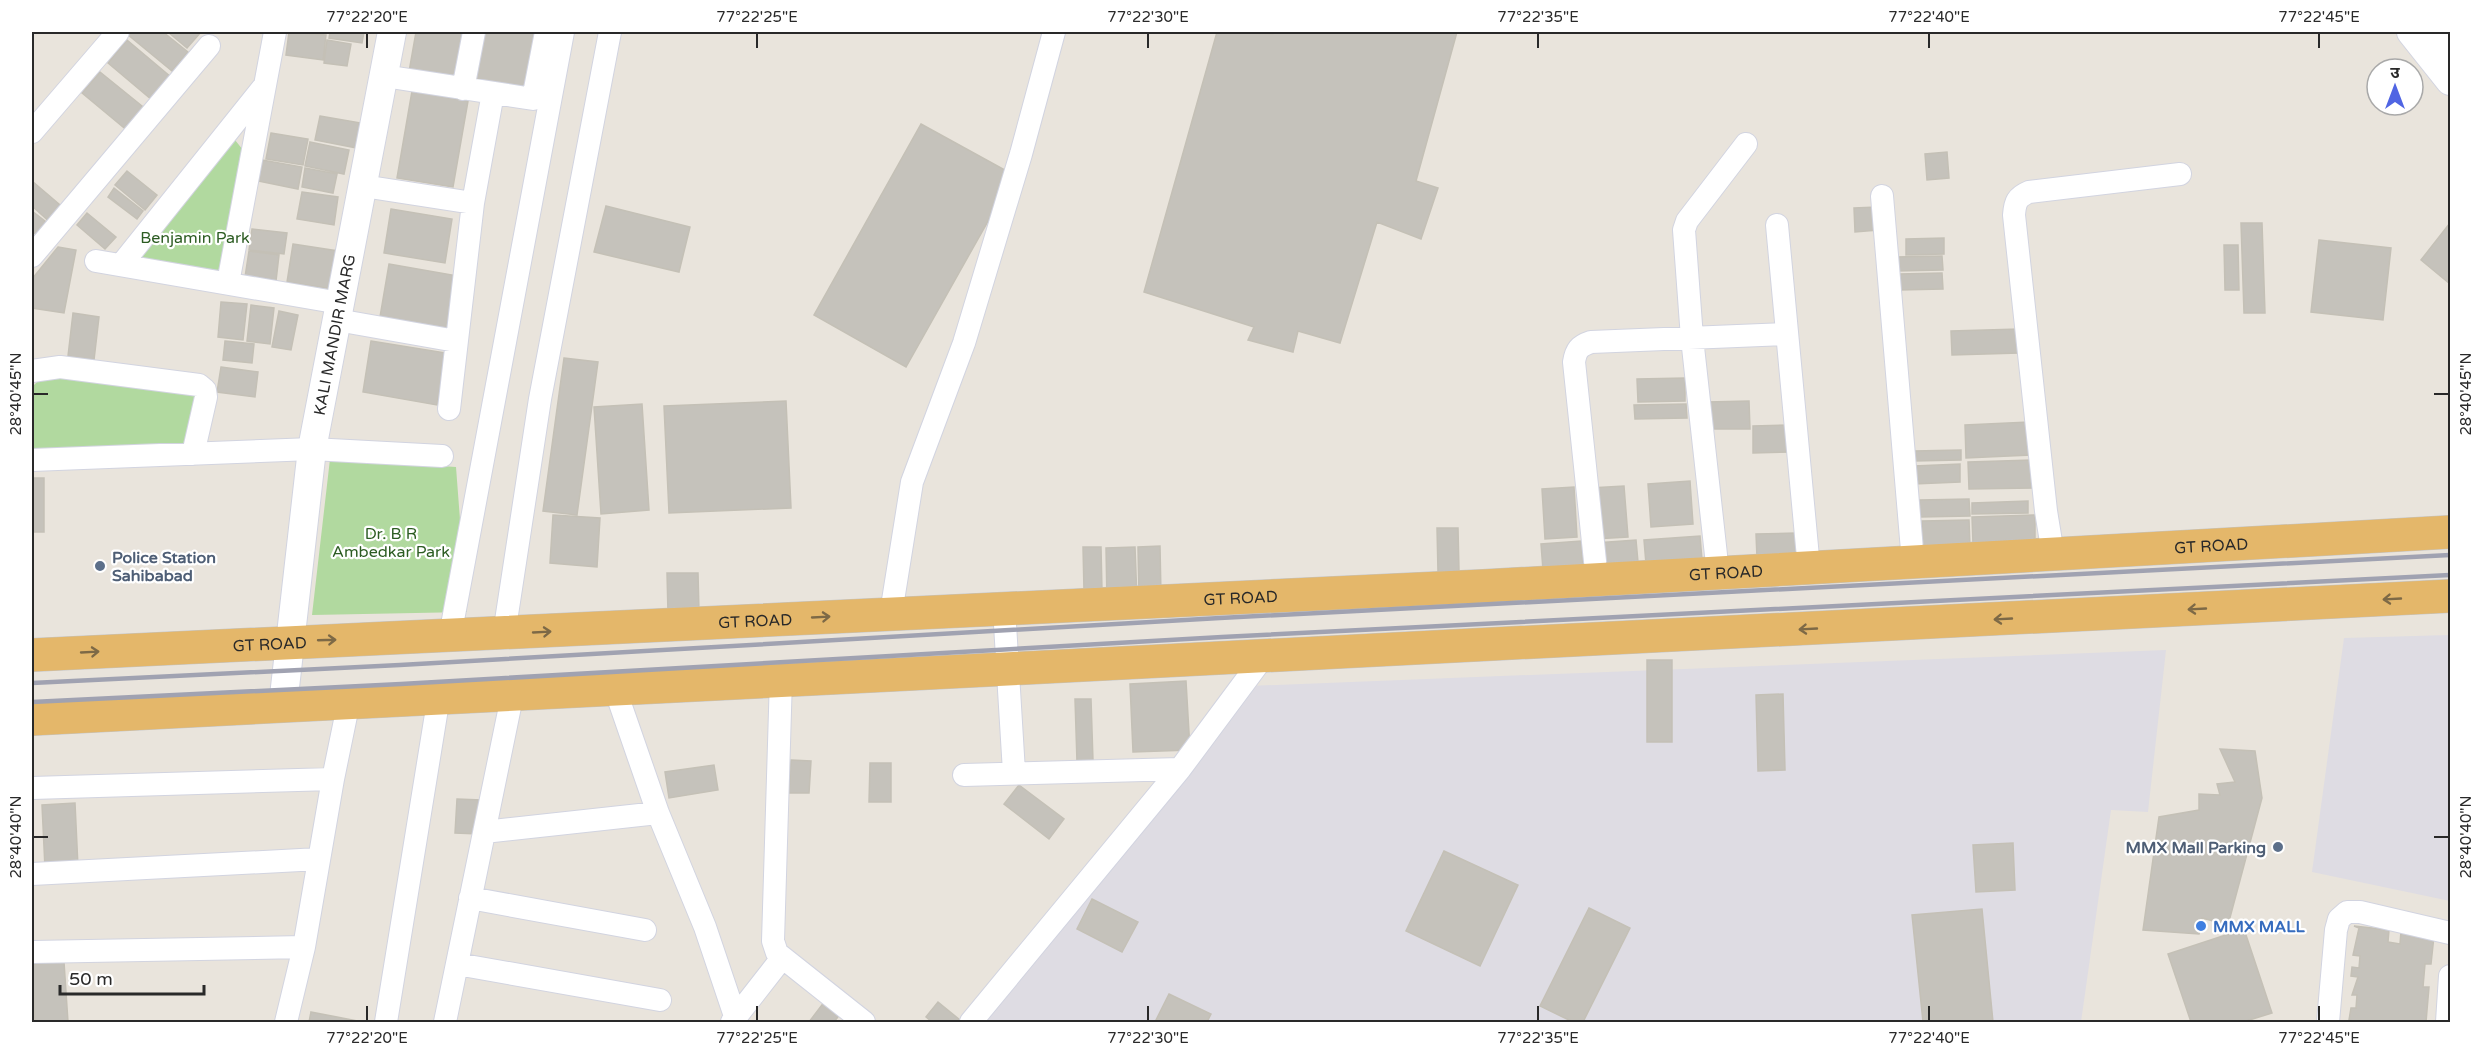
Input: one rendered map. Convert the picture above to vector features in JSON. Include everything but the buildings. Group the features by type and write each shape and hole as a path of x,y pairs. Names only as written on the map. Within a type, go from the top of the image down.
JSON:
{"highway":[{"name":"GT ROAD","path":"32,655 1597,580 2451,532"},
{"path":"32,719 614,686 1264,656 2451,596"}],"street":[{"path":"228,283 275,32"},
{"name":"KALI MANDIR MARG","path":"283,705 312,449 392,32"},
{"path":"463,89 474,32"},
{"path":"384,76 533,99 546,32"},
{"path":"450,636 563,32"},
{"path":"504,634 540,399 610,32"},
{"path":"891,613 912,482 964,343 1021,154 1054,32"},
{"path":"2411,32 2451,81"},
{"path":"2438,32 2451,48"},
{"path":"32,132 109,36"},
{"path":"32,256 209,46"},
{"path":"121,265 267,82"},
{"path":"449,409 473,203 493,93"},
{"path":"1718,573 1684,244 1687,221 1746,144"},
{"path":"2054,554 2041,464 2014,215 2015,202 2020,195 2029,192 2180,174"},
{"path":"363,186 473,203"},
{"path":"1882,196 1913,562"},
{"path":"1777,225 1809,568"},
{"path":"96,261 228,283 456,340"},
{"path":"1597,580 1574,362 1576,352 1582,345 1591,342 1788,334"},
{"path":"32,370 60,367 199,385 205,390 206,397 193,454"},
{"path":"32,460 312,449 442,456"},
{"path":"1004,608 1014,772"},
{"path":"971,1023 1180,769 1264,656"},
{"path":"781,678 771,926 777,953 864,1023"},
{"path":"614,686 658,813 705,927 734,1021"},
{"path":"445,1023 513,692"},
{"path":"386,1023 439,696"},
{"path":"286,1023 304,947 349,701"},
{"path":"964,775 1180,769"},
{"path":"32,788 333,779"},
{"path":"484,832 658,813"},
{"path":"32,874 319,859"},
{"path":"470,898 645,930"},
{"path":"2328,1023 2336,930 2339,919 2347,912 2360,912 2451,933"},
{"path":"32,952 304,947"},
{"path":"734,1021 782,958"},
{"path":"457,964 660,1000"},
{"path":"2446,1023 2451,976"}],"shaded area":[{"path":"2450,635 2450,901 2312,872 2344,638"},
{"path":"2166,650 2148,812 2111,810 2081,1022 965,1022 1248,686"}],"green space":[{"name":"Benjamin Park","path":"231,135 247,155 225,278 127,262"},
{"path":"46,373 202,394 189,450 32,457 32,387"},
{"name":"Dr. B R Ambedkar Park","path":"330,459 456,467 467,612 312,615"}],"railway":[{"path":"32,683 400,665 1220,618 2450,555"},
{"path":"32,702 401,684 1222,637 2450,575"}],"place":[{"name":"Police Station Sahibabad","path":"100,566"},
{"name":"MMX Mall Parking","path":"2278,847"},
{"name":"MMX MALL","path":"2201,926"}]}
